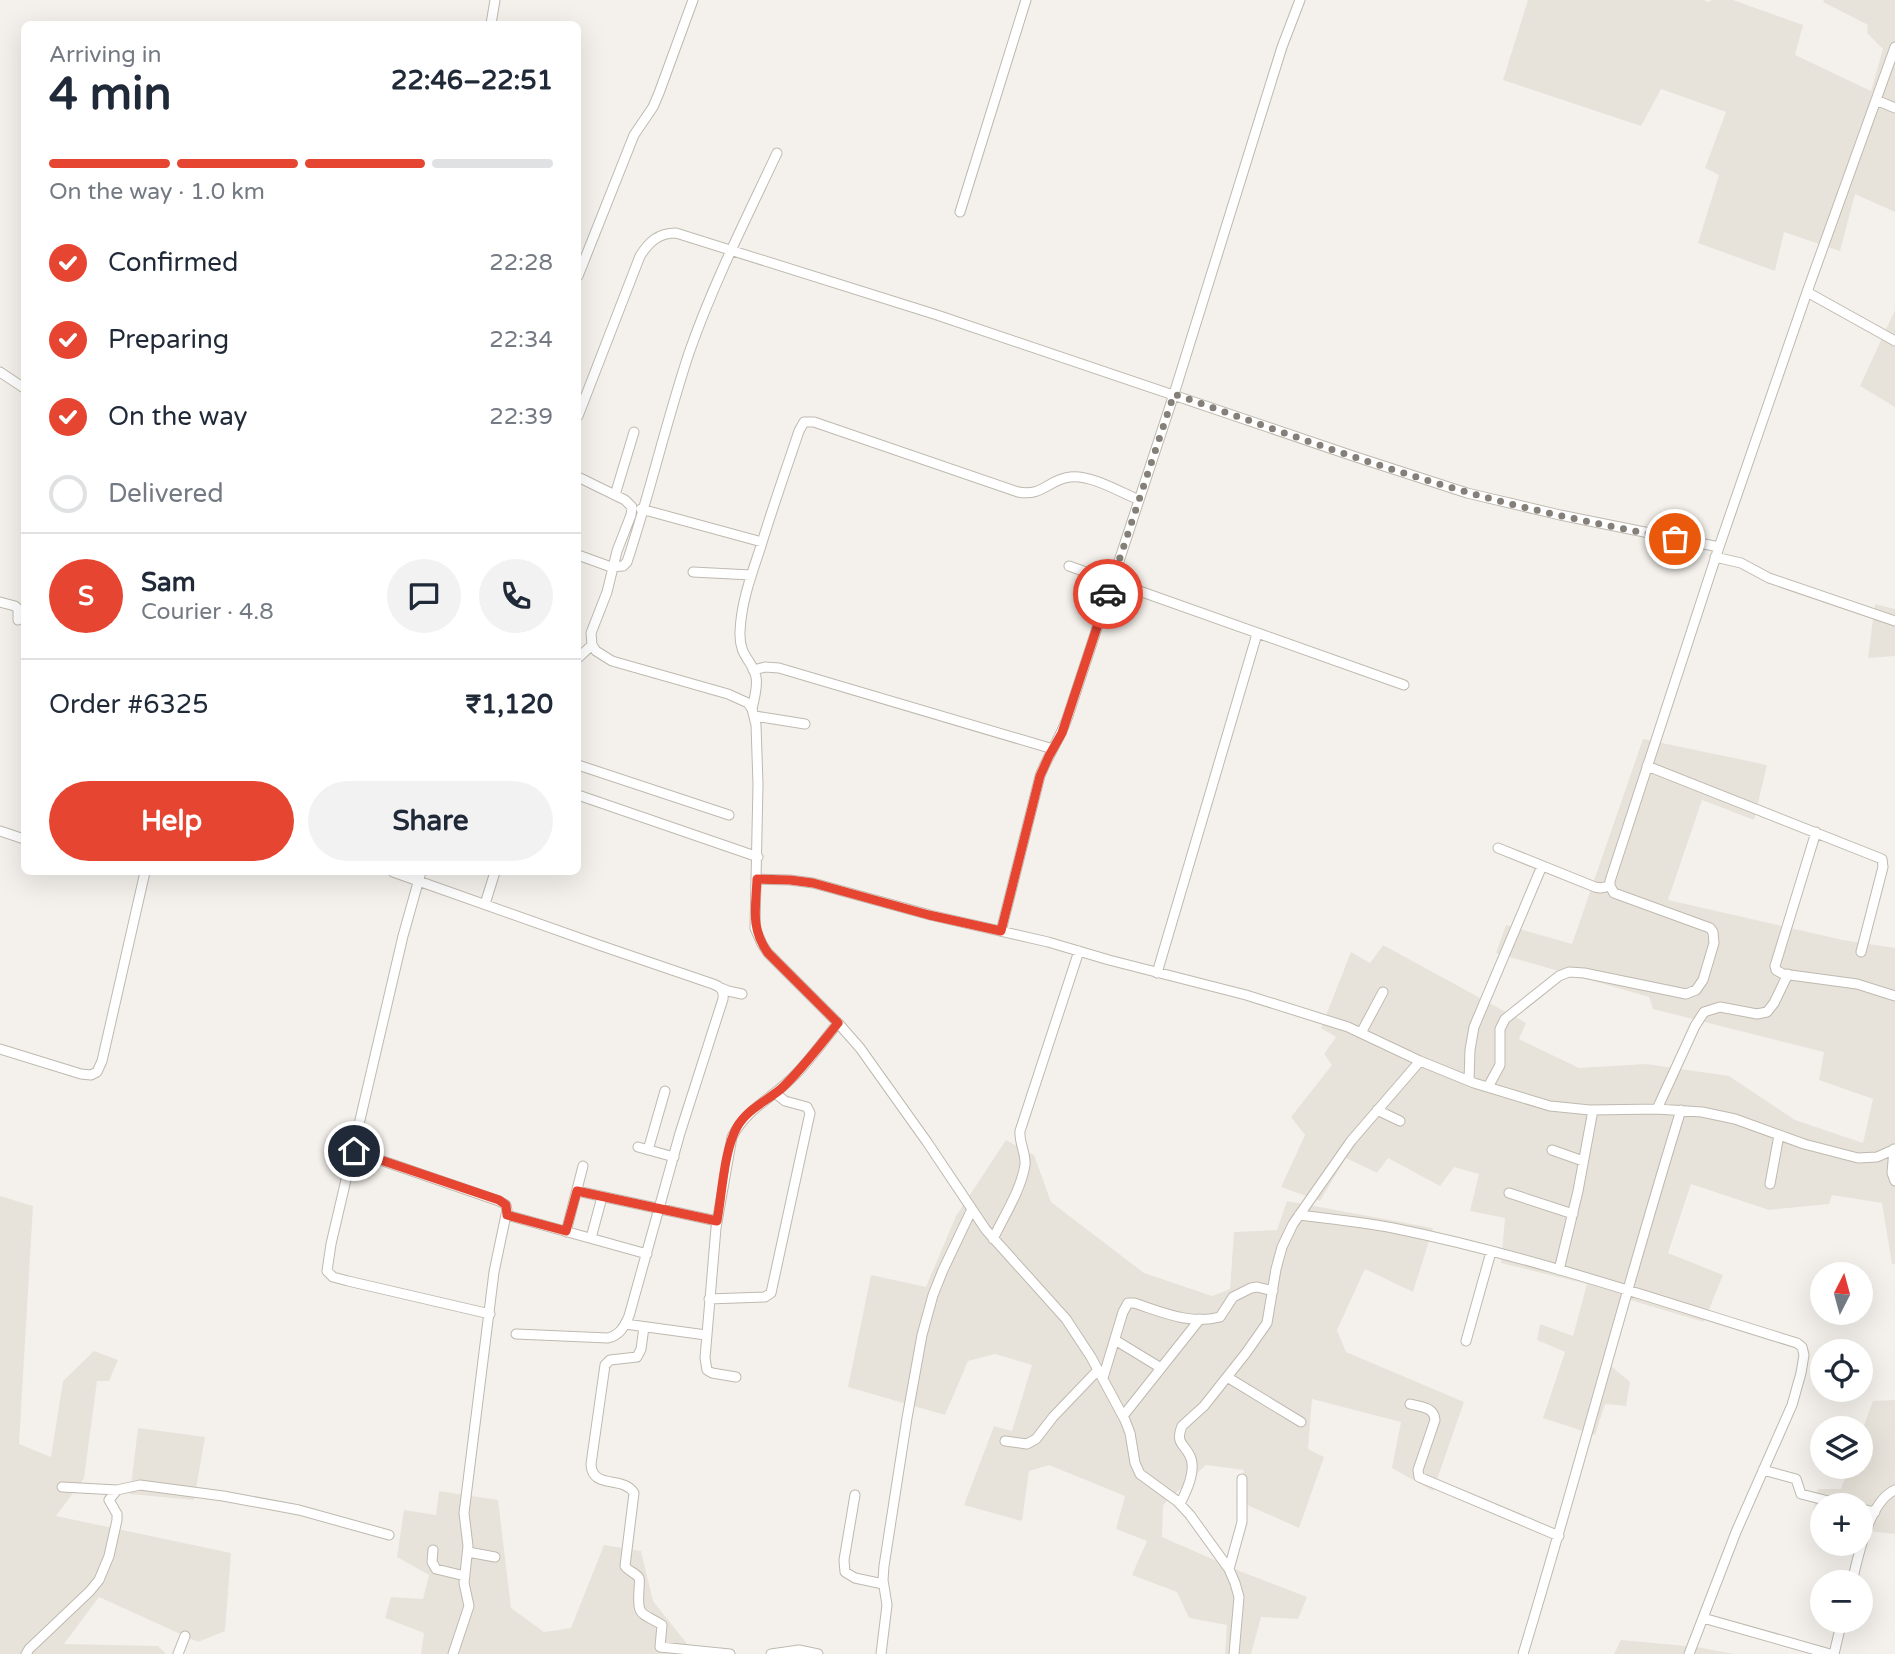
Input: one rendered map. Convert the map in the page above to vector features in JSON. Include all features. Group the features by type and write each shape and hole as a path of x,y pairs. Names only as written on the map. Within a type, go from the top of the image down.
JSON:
{"street":[{"path":"492,21 495,0"},
{"path":"581,268 634,135 659,93 693,0"},
{"path":"960,212 1026,0"},
{"path":"1001,931 1040,776 1068,716 1174,394 1282,47 1300,0"},
{"path":"1488,1087 1500,1065 1500,1029 1505,1019 1564,974 1584,973 1686,994 1701,985 1714,943 1710,928 1614,893 1610,886 1612,874 1715,557 1895,47"},
{"path":"1876,100 1895,108"},
{"path":"581,556 611,567 625,565 644,509 685,364 708,302 777,153"},
{"path":"581,408 636,264 648,245 657,237 676,233 937,315 1467,492 1571,518 1719,547"},
{"path":"1807,292 1895,341"},
{"path":"0,372 21,386"},
{"path":"1139,499 1091,479 1075,476 1063,478 1035,493 1018,492 808,421 804,422 751,575 745,595 740,632 742,651 753,670 757,684 754,712 757,725 758,857 755,928 768,953 860,1048 993,1239 1066,1319 1101,1374 1123,1416 1140,1474 1180,1504 1229,1569 1239,1597 1234,1654"},
{"path":"615,495 634,432"},
{"path":"581,478 625,500 632,507 762,542"},
{"path":"632,507 611,567 607,592 593,626 592,645 601,656 612,661 728,694 748,703 754,712 805,724"},
{"path":"1715,557 1741,563 1769,578 1895,621"},
{"path":"1069,566 1404,685"},
{"path":"693,572 751,575"},
{"path":"0,602 15,606 18,609 18,620"},
{"path":"1157,973 1257,634"},
{"path":"581,655 592,645"},
{"path":"753,670 779,668 1053,749"},
{"path":"581,766 729,816"},
{"path":"1647,766 1883,860 1861,952"},
{"path":"581,796 758,857"},
{"path":"0,831 21,838"},
{"path":"1816,832 1775,961 1776,970 1857,984 1895,996"},
{"path":"1498,848 1595,887 1610,886"},
{"path":"1469,1081 1474,1027 1542,866"},
{"path":"0,1049 74,1072 91,1075 97,1073 102,1061 141,875"},
{"path":"485,904 494,875"},
{"path":"490,1314 333,1277 327,1265 419,876 485,904 728,992 742,994"},
{"path":"757,879 813,883 1246,995 1348,1027 1469,1081 1550,1106 1593,1110 1657,1109 1702,1112 1735,1119 1779,1136 1858,1158 1877,1157 1895,1149"},
{"path":"993,1239 1023,1174 1025,1157 1019,1141 1023,1120 1079,951"},
{"path":"1657,1109 1704,1012 1720,1007 1757,1014 1767,1012 1788,974"},
{"path":"516,1334 608,1338 615,1336 625,1324 723,999 721,988"},
{"path":"1361,1033 1383,992"},
{"path":"736,1377 707,1370 705,1358 717,1221 732,1137 746,1115 795,1075 838,1023"},
{"path":"1180,1504 1188,1486 1191,1465 1190,1455 1180,1442 1180,1431 1185,1422 1204,1406 1267,1323 1282,1247 1299,1215 1351,1141 1420,1061"},
{"path":"665,1091 643,1149 674,1157"},
{"path":"709,1299 765,1297 771,1293 810,1113 807,1107 785,1101 775,1093"},
{"path":"1377,1110 1400,1121"},
{"path":"1559,1270 1593,1110"},
{"path":"1523,1654 1681,1110"},
{"path":"1770,1184 1779,1136"},
{"path":"1895,1149 1892,1168 1895,1181"},
{"path":"1552,1150 1583,1161"},
{"path":"354,1151 499,1200 506,1205 507,1215 494,1272 464,1513 468,1552 465,1576 469,1611 453,1654"},
{"path":"566,1231 583,1166"},
{"path":"577,1191 717,1221"},
{"path":"1508,1193 1573,1214"},
{"path":"591,1238 602,1197"},
{"path":"881,1654 887,1605 883,1584 884,1566 906,1418 922,1335 938,1283 972,1209"},
{"path":"507,1215 646,1254"},
{"path":"1299,1215 1395,1228 1491,1252 1628,1290 1797,1343 1802,1348 1804,1355 1801,1373 1791,1405 1740,1522 1689,1654"},
{"path":"1466,1341 1491,1252"},
{"path":"1006,1441 1027,1444 1036,1439 1053,1417 1101,1374 1126,1306 1130,1302 1180,1319 1200,1320 1220,1317 1233,1297 1251,1288 1273,1291"},
{"path":"1123,1416 1200,1320"},
{"path":"625,1324 706,1335"},
{"path":"644,1327 637,1357 610,1360 605,1365 592,1473 597,1478 633,1490 635,1497 625,1566 639,1579 638,1600 641,1613 662,1625 660,1647 730,1654"},
{"path":"1115,1340 1161,1368"},
{"path":"1227,1377 1301,1422"},
{"path":"1410,1404 1432,1411 1435,1420 1418,1470 1419,1477 1559,1536"},
{"path":"1763,1470 1796,1479 1801,1494 1810,1496"},
{"path":"1229,1569 1242,1522 1242,1479"},
{"path":"62,1488 117,1490 140,1485 234,1498 312,1513 389,1535"},
{"path":"26,1654 99,1580 109,1556 117,1520 117,1514 109,1503 110,1497 117,1490"},
{"path":"1855,1570 1865,1532 1889,1492 1895,1490"},
{"path":"855,1495 844,1560 845,1572 855,1578 883,1584"},
{"path":"433,1550 432,1562 436,1569 465,1576"},
{"path":"468,1552 495,1557"},
{"path":"1703,1618 1832,1654 1838,1633"},
{"path":"178,1654 184,1636"},
{"path":"771,1654 799,1650 818,1654"}],"shaded area":[{"path":"1528,0 1733,0 1803,25 1795,55 1871,91 1883,49 1867,33 1868,25 1823,2 1895,0 1895,212 1855,194 1840,251 1784,232 1775,271 1698,243 1719,175 1705,168 1726,112 1661,89 1641,126 1503,80"},
{"path":"1895,310 1895,407 1860,386"},
{"path":"1875,604 1895,609 1895,656 1868,658"},
{"path":"1643,739 1767,765 1754,820 1702,800 1668,900 1843,940 1895,948 1895,1264 1892,1264 1882,1203 1832,1195 1829,1204 1769,1210 1691,1184 1668,1253 1723,1275 1704,1322 1630,1300 1611,1366 1630,1382 1626,1406 1605,1404 1595,1435 1543,1418 1565,1352 1537,1340 1540,1324 1573,1336 1587,1284 1501,1263 1505,1218 1470,1211 1479,1174 1454,1167 1440,1186 1388,1158 1377,1173 1346,1158 1320,1201 1281,1187 1305,1135 1291,1117 1332,1065 1324,1054 1336,1037 1321,1028 1351,952 1370,963 1383,945 1526,1023 1519,1039 1579,1068 1646,1064 1729,1076 1795,1120 1863,1143 1873,1099 1819,1080 1824,1052 1653,1009 1649,997 1496,953 1506,925 1572,944"},
{"path":"1006,1140 1034,1155 1051,1202 1144,1273 1212,1296 1230,1289 1234,1232 1277,1230 1287,1201 1433,1228 1413,1292 1365,1269 1337,1330 1346,1352 1464,1402 1433,1491 1392,1468 1401,1422 1312,1399 1308,1449 1324,1457 1299,1528 1236,1500 1244,1470 1206,1465 1163,1505 1162,1537 1307,1597 1298,1619 1261,1617 1251,1654 1225,1654 1227,1625 1189,1618 1177,1592 1132,1575 1147,1541 1116,1529 1125,1496 1049,1465 1029,1471 1022,1521 964,1505 994,1426 1012,1431 1032,1365 995,1354 968,1361 945,1415 848,1387 871,1275 926,1287 956,1216"},
{"path":"0,1196 33,1206 19,1444 51,1457 63,1381 94,1351 118,1360 109,1381 97,1381 84,1478 56,1516 231,1553 225,1631 198,1642 99,1597 64,1644 158,1646 166,1654 0,1654"},
{"path":"1895,1400 1895,1534 1873,1531 1873,1493 1817,1493 1818,1489 1841,1489 1845,1479 1873,1479 1873,1416 1867,1416 1873,1401"},
{"path":"138,1428 205,1437 194,1500 130,1494"},
{"path":"439,1491 498,1500 511,1608 544,1632 571,1628 604,1545 641,1551 653,1601 688,1645 685,1654 421,1654 424,1633 385,1618 391,1597 423,1599 429,1575 397,1557 404,1510 436,1515"},
{"path":"1621,1640 1697,1647 1734,1654 1614,1654"}],"way so far":[{"path":"1108,594 1174,394 1467,492 1675,539"}],"route":[{"path":"354,1151 499,1200 506,1205 507,1215 566,1231 577,1191 717,1221 728,1155 738,1125 746,1115 795,1075 838,1023 762,944 755,928 757,879 813,883 929,915 1001,931 1040,776 1062,733 1108,594"}]}
